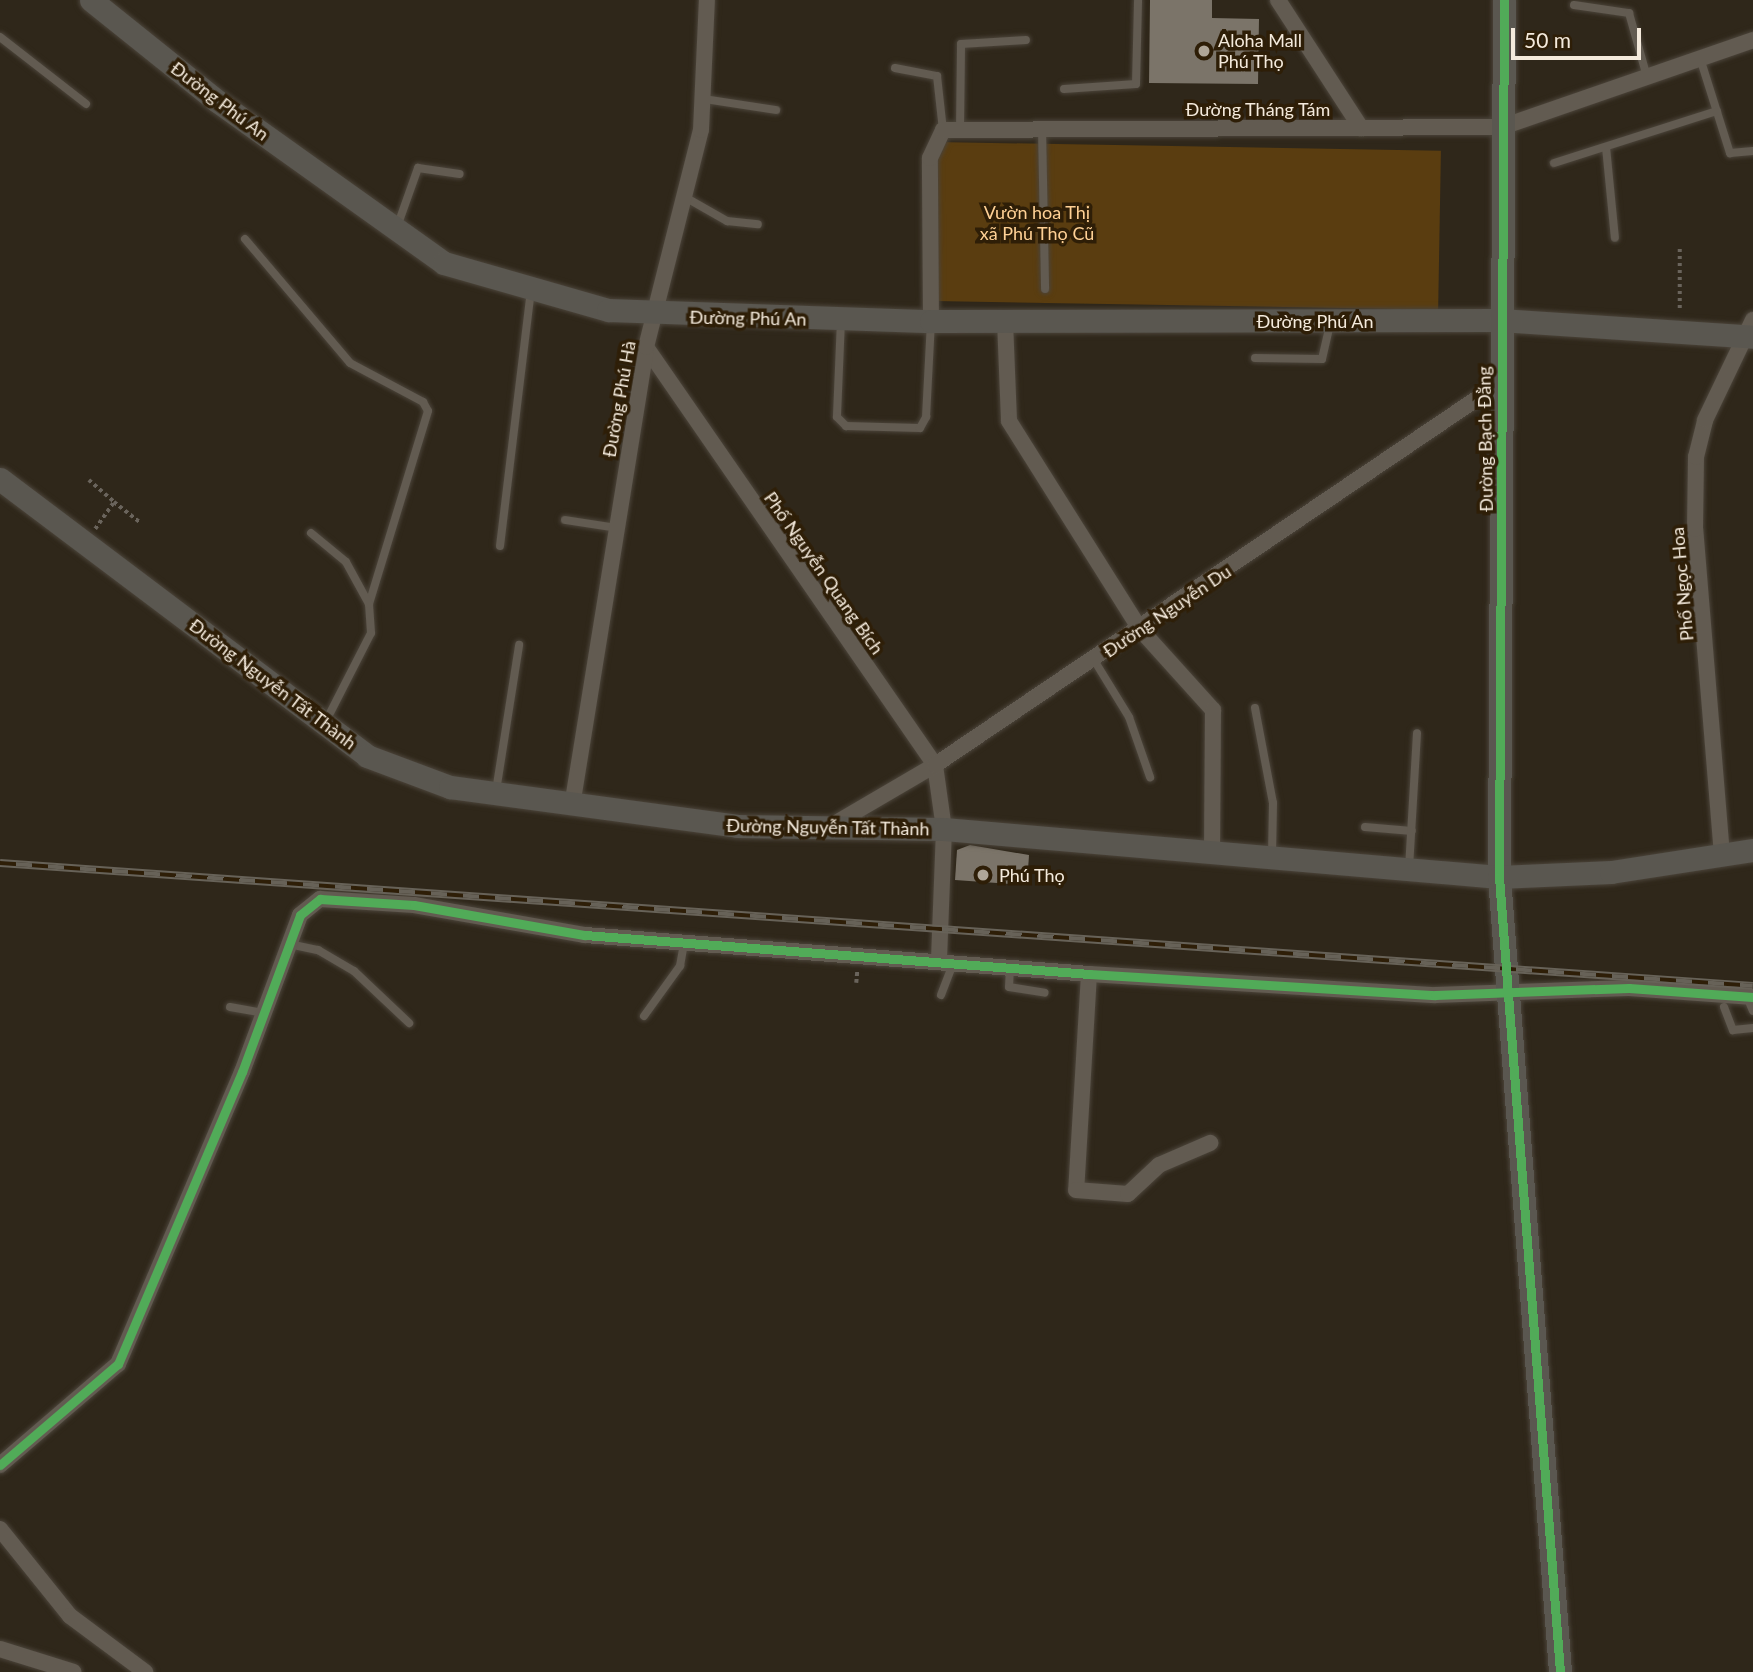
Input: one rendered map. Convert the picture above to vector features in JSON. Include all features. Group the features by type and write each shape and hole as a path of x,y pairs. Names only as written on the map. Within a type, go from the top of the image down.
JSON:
{"street":[{"name":"Đường Phú An","path":"91,0 394,233 444,263 531,290 653,316 931,321 1500,320"},
{"name":"Đường Phú Hà","path":"572,806 646,347 705,99 707,0"},
{"path":"1278,0 1361,128"},
{"name":"Đường Bạch Đằng","path":"1504,0 1500,320 1499,877 1505,994 1560,1672"},
{"name":"Đường Tháng Tám","path":"943,130 1502,127 1753,40"},
{"path":"931,321 930,158 943,130"},
{"path":"1500,320 1680,332 1750,331"},
{"path":"1005,321 1009,421 1140,629 1206,695 1213,710 1212,851"},
{"name":"Phố Ngọc Hoa","path":"1722,855 1694,488 1705,420 1750,331"},
{"name":"Phố Nguyễn Quang Bích","path":"646,347 935,765 944,829 946,962"},
{"name":"Đường Nguyễn Du","path":"827,828 935,765 1094,660 1500,383"},
{"name":"Đường Nguyễn Tất Thành","path":"0,479 324,725 411,778 572,806 737,826 944,829 1499,877 1584,874 1753,850"},
{"path":"1,1464 118,1364 264,1013 304,909 332,898 414,905 585,935 1089,974 1505,994 1629,988 1751,1001"},
{"path":"1089,974 1076,1190 1128,1194 1159,1165 1210,1143"},
{"path":"0,1529 70,1616 145,1672"},
{"path":"0,1648 74,1672"}],"lane":[{"path":"1064,89 1136,84 1138,0"},
{"path":"1574,5 1629,13 1647,77"},
{"path":"0,37 86,104"},
{"path":"960,130 961,44 1026,40"},
{"path":"1700,58 1730,153 1753,151"},
{"path":"895,68 931,70 937,76 943,130"},
{"path":"705,99 776,110"},
{"path":"1554,163 1717,111"},
{"path":"1042,128 1045,289"},
{"path":"1606,147 1615,238"},
{"path":"394,233 418,167 460,174"},
{"path":"683,196 726,221 758,224"},
{"path":"245,239 350,363 423,402 428,411 369,604 366,647 324,725"},
{"path":"500,546 531,290"},
{"path":"841,320 841,423 920,428 926,417 931,321"},
{"path":"1255,358 1322,359 1330,321"},
{"path":"565,520 617,528"},
{"path":"311,533 346,562 369,604"},
{"path":"495,794 519,645"},
{"path":"1094,660 1129,717 1150,777"},
{"path":"1255,708 1273,803 1272,856"},
{"path":"1409,868 1418,733"},
{"path":"1365,827 1412,831"},
{"path":"644,1016 654,994 680,966 684,943"},
{"path":"289,944 318,950 354,971 409,1023"},
{"path":"941,995 946,962"},
{"path":"1010,968 1009,987 1045,993"},
{"path":"230,1007 264,1013"},
{"path":"1724,1007 1733,1030 1753,1028"}],"path":[{"path":"1680,249 1680,332"},
{"path":"89,480 140,522"},
{"path":"86,542 114,502"}],"green space":[{"name":"Vườn hoa Thị xã Phú Thọ Cũ","path":"938,142 1441,151 1438,310 935,301"}],"building":[{"name":"Aloha Mall Phú Thọ","path":"1150,0 1212,0 1212,18 1259,19 1258,84 1149,83"},
{"path":"970,845 1029,855 1027,885 955,880 957,850"}],"railway":[{"path":"0,863 1753,986"}],"cycle path":[{"path":"1504,0 1499,877 1560,1672"},
{"path":"0,1465 118,1364 242,1072 300,915 320,899 414,905 585,935 1089,974 1435,995 1629,988 1753,997"}],"place":[{"name":"Aloha Mall Phú Thọ","path":"1204,51"},
{"name":"Phú Thọ","path":"983,875"}]}
